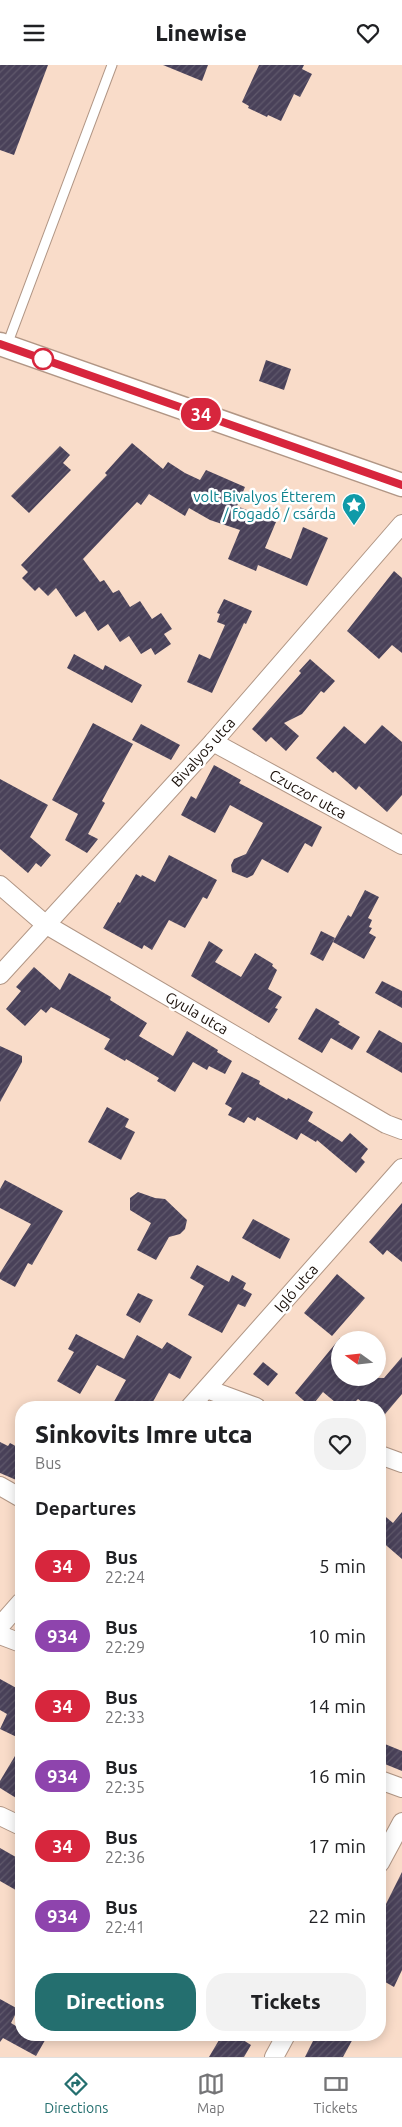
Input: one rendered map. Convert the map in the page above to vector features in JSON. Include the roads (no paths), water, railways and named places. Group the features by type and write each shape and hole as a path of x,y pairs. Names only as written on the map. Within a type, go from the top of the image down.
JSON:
{"street":[{"path":"3,345 402,485"},
{"name":"Bivalyos utca","path":"0,975 213,742 402,524"},
{"name":"Czuczor utca","path":"213,742 402,845"},
{"name":"Gyula utca","path":"0,885 45,925 386,1124 402,1131"},
{"name":"Igló utca","path":"196,1401 402,1168"},
{"path":"207,1389 240,1401"},
{"path":"386,1457 402,1463"},
{"path":"0,1486 15,1495"},
{"path":"0,1626 15,1609"},
{"path":"0,1635 15,1641"},
{"path":"386,1782 402,1788"},
{"path":"0,1816 15,1823"},
{"path":"386,1852 402,1823"},
{"path":"274,2057 283,2041"}],"lane":[{"path":"3,345 112,65"}],"place":[{"name":"volt Bivalyos Étterem / fogadó / csárda","path":"354,526"}]}
